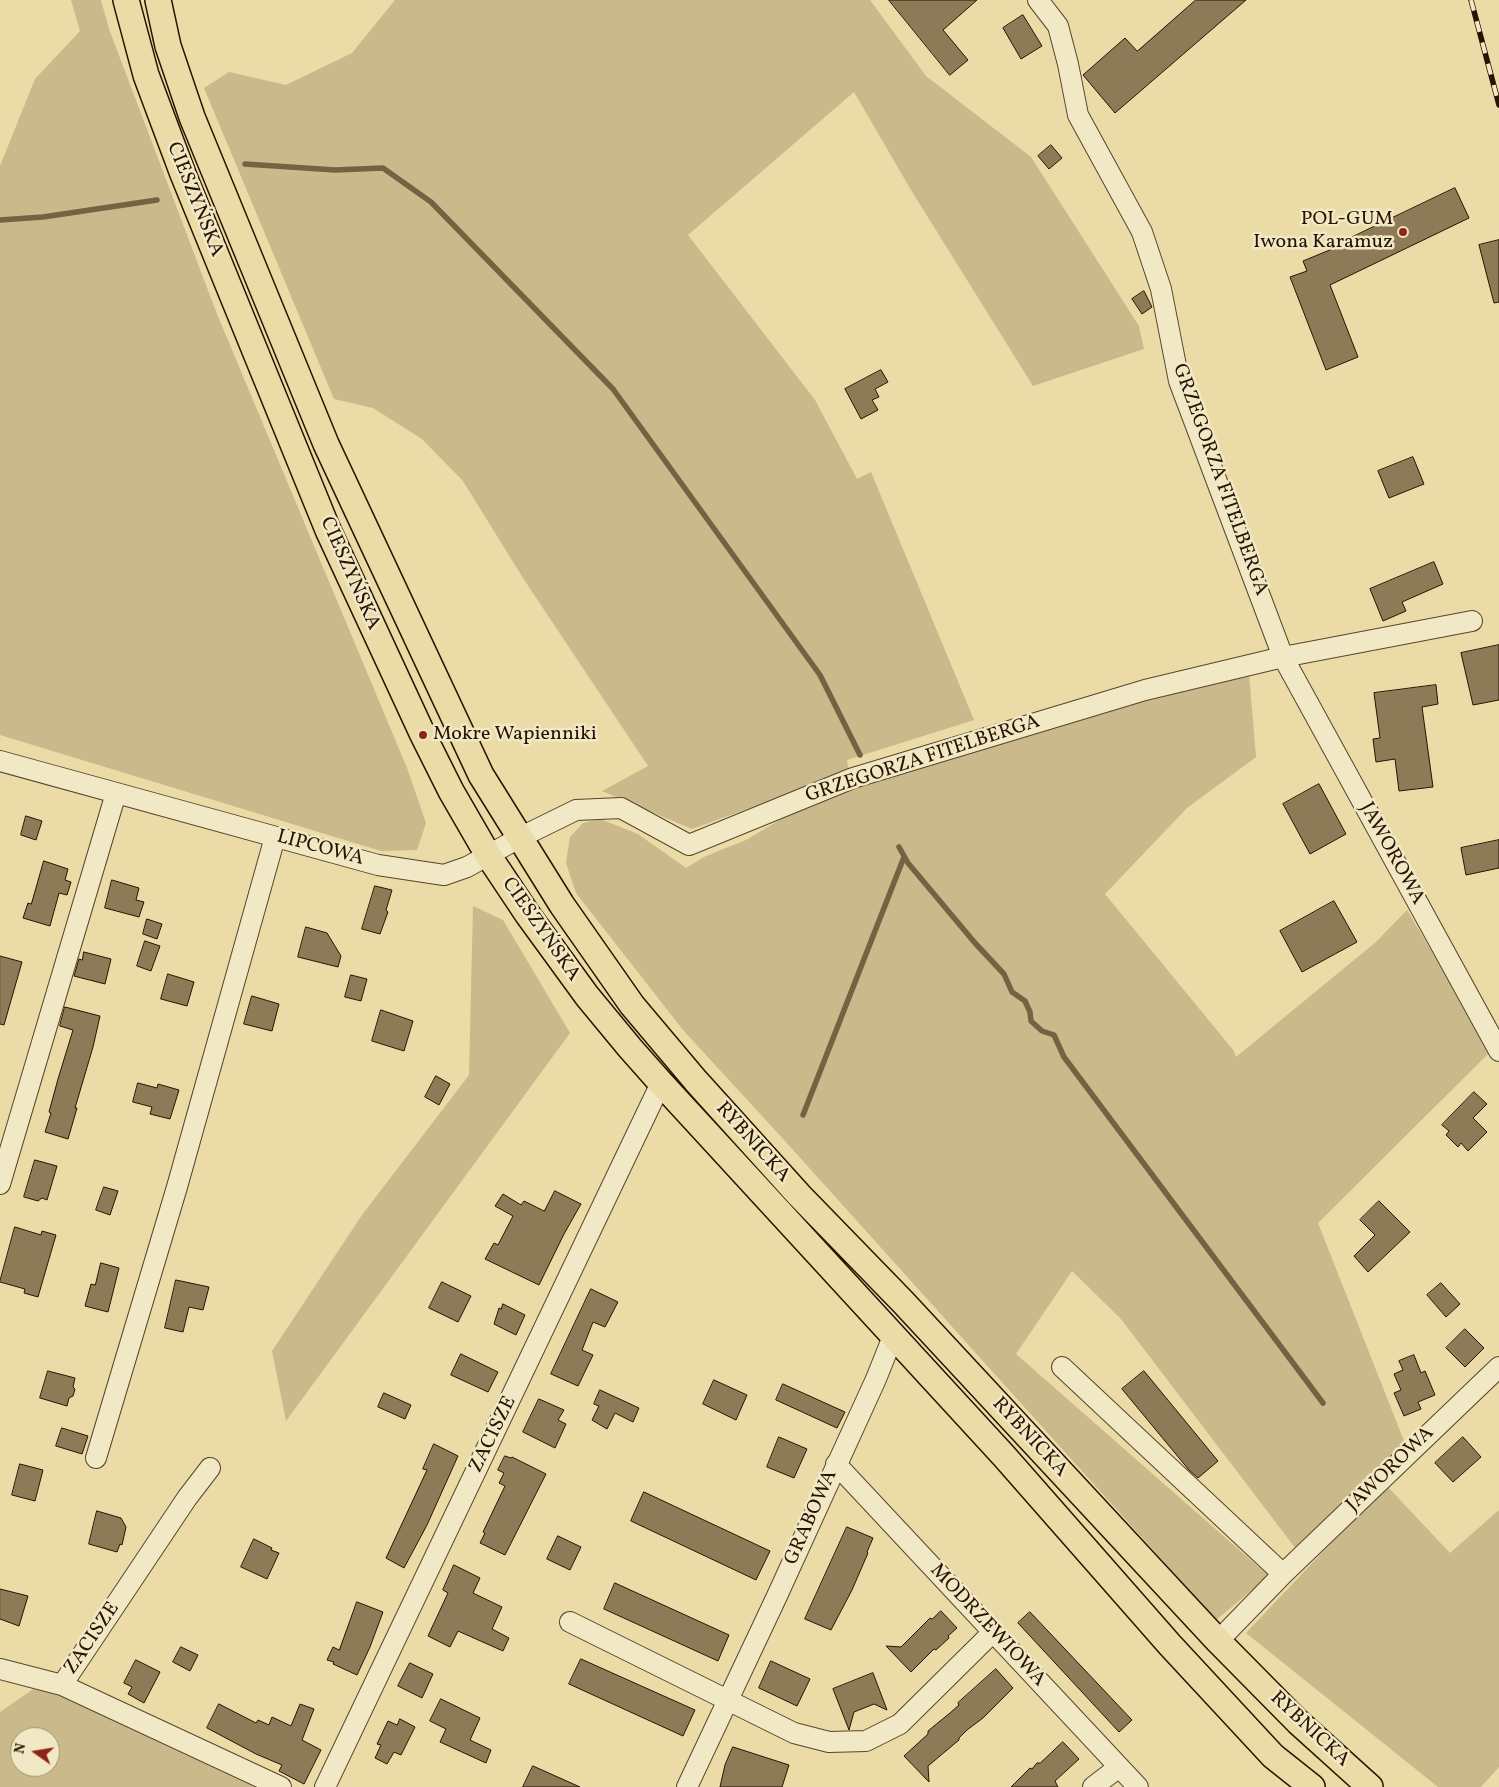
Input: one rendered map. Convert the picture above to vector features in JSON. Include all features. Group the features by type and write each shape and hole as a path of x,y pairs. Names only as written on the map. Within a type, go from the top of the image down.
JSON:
{"main road":[{"name":"CIESZYŃSKA","path":"126,0 146,75 183,174 328,530 422,735 451,791 488,855 528,915 588,996 630,1048 667,1089"},
{"name":"CIESZYŃSKA","path":"158,0 168,46 192,117 326,444 481,775 562,905 632,1005 696,1081"},
{"name":"RYBNICKA","path":"696,1081 799,1195 910,1309 1218,1641 1298,1722 1370,1787"},
{"name":"RYBNICKA","path":"667,1089 894,1334 1170,1645 1273,1756 1312,1787"}],"street":[{"name":"GRZEGORZA FITELBERGA","path":"1038,0 1058,26 1078,114 1142,232 1161,288 1179,382 1283,657"},
{"name":"GRZEGORZA FITELBERGA","path":"519,838 576,810 621,808 689,845 853,778 1145,690 1283,657 1472,620"},
{"name":"JAWOROWA","path":"1283,657 1499,1051"},
{"name":"LIPCOWA","path":"0,761 378,865 444,875 467,867 519,838"},
{"path":"0,1184 116,792"},
{"path":"96,1458 180,1177 275,837"},
{"name":"ZACISZE","path":"325,1787 667,1089"},
{"name":"GRABOWA","path":"687,1787 777,1596 876,1379 894,1334"},
{"path":"1062,1367 1283,1574"},
{"name":"JAWOROWA","path":"1218,1641 1283,1574 1499,1367"},
{"name":"MODRZEWIOWA","path":"836,1464 1138,1787"},
{"name":"ZACISZE","path":"210,1468 187,1498 62,1685 281,1787"},
{"path":"570,1622 794,1733 829,1742 866,1741 900,1724 992,1633"},
{"path":"0,1668 62,1685"},
{"path":"1093,1787 1119,1766"}],"shaded area":[{"path":"71,0 101,0 109,29 217,314 407,768 426,823 417,850 381,851 0,735 0,166 35,79 80,31"},
{"path":"395,0 870,0 926,76 1031,157 1139,326 1144,349 1033,386 911,190 854,92 688,235 815,400 857,479 871,472 974,720 847,760 849,772 692,829 602,791 648,766 523,578 463,481 422,439 373,408 334,399 204,88 229,72 286,85 352,53"},
{"path":"1249,674 1256,757 1187,808 1105,894 1234,1051 1236,1057 1376,942 1407,910 1491,1051 1318,1223 1406,1446 1296,1549 1121,1319 1072,1271 1016,1354 1269,1576 1216,1620 683,1030 576,893 566,863 570,837 583,823 600,819 638,834 686,868 706,856 746,840 833,791 1069,720"},
{"path":"473,906 503,920 570,1033 286,1421 272,1351 362,1215 469,1075"},
{"path":"1386,1485 1450,1553 1499,1510 1499,1767 1481,1787 1438,1787 1246,1633"},
{"path":"42,1683 261,1787 0,1787 0,1712"}],"building":[{"path":"889,0 977,0 943,30 968,60 950,75"},
{"path":"1196,0 1246,0 1115,113 1083,75 1125,38 1137,51"},
{"path":"1023,15 1042,46 1021,59 1003,28"},
{"path":"1051,145 1062,158 1049,169 1038,156"},
{"path":"1455,188 1469,218 1330,285 1358,357 1326,370 1290,277 1307,271 1303,261 1337,247 1336,245"},
{"path":"1499,240 1499,302 1494,303 1479,245"},
{"path":"1144,291 1152,307 1142,314 1132,299"},
{"path":"881,370 888,382 875,389 879,397 872,400 878,410 861,419 845,389"},
{"path":"1413,457 1424,484 1389,498 1378,471"},
{"path":"1434,562 1443,584 1402,602 1406,611 1383,621 1370,589"},
{"path":"1499,645 1499,700 1473,705 1461,653"},
{"path":"1436,685 1438,704 1422,707 1433,787 1399,791 1395,759 1376,762 1373,739 1380,738 1374,693"},
{"path":"1319,784 1346,834 1310,854 1283,804"},
{"path":"26,816 42,821 36,840 21,835"},
{"path":"1499,840 1499,868 1466,875 1461,848"},
{"path":"44,861 68,869 65,880 71,882 67,895 59,893 50,926 23,918 28,903 31,904"},
{"path":"112,880 139,888 136,900 144,902 139,917 105,908"},
{"path":"375,886 392,890 386,910 388,912 380,934 362,929"},
{"path":"1334,901 1357,942 1302,972 1280,931"},
{"path":"147,919 162,924 157,939 143,934"},
{"path":"306,927 327,933 341,956 338,967 298,957"},
{"path":"145,941 160,946 151,971 137,966"},
{"path":"84,952 111,959 105,984 74,976 79,959 82,960"},
{"path":"0,956 22,962 4,1025 0,1024"},
{"path":"168,974 194,982 187,1006 161,999"},
{"path":"351,975 367,979 361,1001 345,997"},
{"path":"252,996 279,1004 272,1031 244,1024"},
{"path":"65,1007 100,1016 68,1139 45,1132 73,1030 60,1026"},
{"path":"381,1010 413,1021 404,1051 372,1041"},
{"path":"436,1076 450,1084 439,1105 425,1097"},
{"path":"138,1083 157,1088 158,1084 179,1090 170,1119 150,1114 152,1107 133,1102"},
{"path":"1474,1092 1487,1104 1473,1118 1487,1132 1468,1151 1461,1143 1458,1147 1446,1135 1449,1131 1442,1125"},
{"path":"35,1160 57,1166 47,1200 42,1198 38,1201 24,1197"},
{"path":"104,1187 118,1191 110,1215 96,1210"},
{"path":"555,1191 581,1204 539,1285 485,1259 494,1243 498,1245 513,1216 495,1206 503,1194 521,1205 524,1201 544,1211"},
{"path":"1379,1201 1410,1232 1368,1272 1354,1256 1375,1235 1360,1220"},
{"path":"15,1227 41,1235 42,1231 56,1235 38,1297 24,1293 25,1289 0,1282"},
{"path":"101,1263 119,1268 108,1312 85,1306 91,1284 95,1285"},
{"path":"176,1280 209,1287 203,1310 189,1307 183,1332 165,1328"},
{"path":"442,1282 471,1296 458,1322 429,1308"},
{"path":"1441,1283 1460,1304 1446,1317 1427,1295"},
{"path":"591,1289 618,1302 605,1327 593,1322 582,1350 593,1355 578,1386 551,1374"},
{"path":"503,1304 525,1315 516,1335 494,1324 499,1308 501,1309"},
{"path":"1465,1329 1484,1348 1465,1367 1446,1348"},
{"path":"461,1354 498,1372 488,1392 451,1375"},
{"path":"1414,1355 1421,1373 1425,1371 1435,1395 1418,1402 1421,1409 1404,1416 1394,1393 1401,1390 1394,1374 1403,1370 1399,1361"},
{"path":"48,1371 75,1378 73,1396 69,1398 67,1406 40,1398"},
{"path":"1144,1371 1218,1461 1198,1478 1189,1470 1122,1389"},
{"path":"714,1380 747,1395 736,1420 703,1404"},
{"path":"783,1384 845,1412 837,1428 776,1400"},
{"path":"600,1390 639,1408 633,1422 615,1413 607,1429 592,1420 599,1406 594,1404"},
{"path":"384,1393 411,1405 405,1419 378,1407"},
{"path":"539,1399 564,1410 558,1420 566,1424 555,1448 523,1432"},
{"path":"62,1428 88,1436 82,1454 56,1446"},
{"path":"779,1437 807,1449 794,1478 767,1467"},
{"path":"1463,1437 1481,1457 1453,1482 1435,1463"},
{"path":"434,1444 458,1456 427,1525 404,1568 386,1558 427,1470 423,1469"},
{"path":"505,1456 512,1457 546,1474 505,1555 480,1543 485,1533 483,1532 505,1486 499,1483 504,1473 498,1470"},
{"path":"20,1464 43,1470 35,1501 12,1495"},
{"path":"644,1492 770,1551 756,1580 631,1521"},
{"path":"97,1511 121,1518 126,1527 122,1545 120,1544 117,1552 89,1544"},
{"path":"847,1527 873,1538 852,1590 831,1630 805,1619"},
{"path":"558,1536 581,1547 570,1570 547,1559"},
{"path":"254,1539 279,1553 267,1579 241,1567"},
{"path":"454,1565 480,1578 473,1593 502,1607 492,1629 509,1638 503,1651 458,1631 450,1647 428,1636 448,1593 443,1590"},
{"path":"615,1583 729,1635 718,1661 604,1609"},
{"path":"0,1589 28,1596 19,1626 0,1619"},
{"path":"357,1602 383,1612 357,1675 327,1660 333,1647 339,1650"},
{"path":"941,1611 957,1628 948,1636 949,1638 936,1650 934,1649 911,1672 886,1646 901,1647 930,1618 932,1619"},
{"path":"1030,1612 1132,1720 1119,1732 1018,1623"},
{"path":"181,1647 198,1655 190,1671 173,1662"},
{"path":"581,1659 695,1710 683,1736 569,1684"},
{"path":"136,1660 160,1672 144,1703 128,1694 132,1687 124,1683"},
{"path":"771,1661 810,1679 797,1706 759,1688"},
{"path":"410,1663 433,1674 422,1698 398,1686"},
{"path":"996,1669 1013,1688 983,1718 928,1766 929,1782 904,1756 928,1734 928,1731 959,1705 958,1703"},
{"path":"873,1673 887,1710 874,1704 854,1712 849,1730 833,1689"},
{"path":"441,1699 480,1718 470,1740 491,1750 486,1763 440,1742 446,1729 430,1721"},
{"path":"219,1704 256,1723 258,1720 269,1725 272,1717 291,1726 300,1704 314,1709 302,1740 321,1750 304,1784 279,1771 282,1765 256,1754 207,1728"},
{"path":"400,1719 415,1727 401,1755 394,1752 387,1764 375,1758 381,1745 377,1744 388,1721 397,1725"},
{"path":"1063,1742 1079,1759 1055,1781 1058,1787 1011,1787 1030,1768 1032,1769 1037,1763 1040,1763"},
{"path":"733,1747 789,1765 782,1787 720,1787 725,1765"},
{"path":"533,1766 580,1787 523,1787"}],"waterway":[{"path":"245,164 335,170 383,168 431,202 613,389 820,675 860,755"},
{"path":"0,220 43,217 157,200"},
{"path":"899,847 908,863 975,943 1004,974 1012,992 1025,1001 1030,1012 1031,1021 1042,1031 1054,1035 1064,1057 1323,1403"},
{"path":"803,1115 904,857"}],"railway":[{"path":"1471,0 1499,105"}],"place":[{"name":"POL-GUM Iwona Karamuz","path":"1403,232"},
{"name":"Mokre Wapienniki","path":"423,735"}]}
